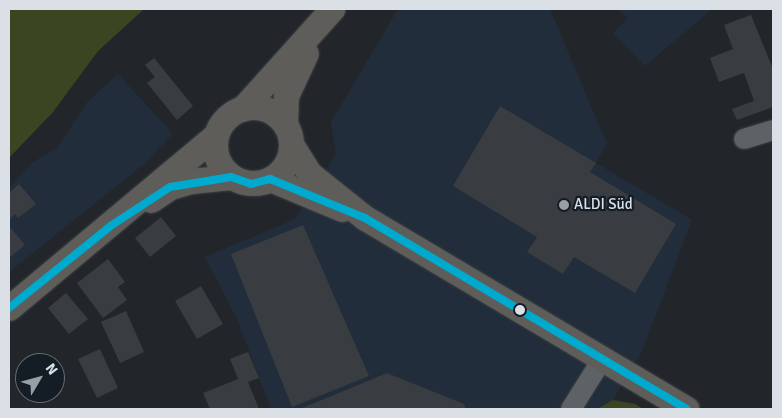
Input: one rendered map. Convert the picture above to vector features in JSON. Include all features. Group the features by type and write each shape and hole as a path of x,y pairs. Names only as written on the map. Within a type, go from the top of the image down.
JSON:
{"main road":[{"path":"9,308 112,225 180,161 216,135 222,123 242,109 326,16"},
{"path":"112,225 170,187 191,181 231,177 250,184 270,180 286,165 288,134 286,96 326,16"},
{"path":"242,109 266,109 288,134 310,174 365,218 687,409"},
{"path":"216,135 217,158 231,177"},
{"path":"270,180 365,218"}],"street":[{"path":"744,140 773,130"},
{"path":"571,409 603,358"}],"shaded area":[{"path":"398,9 550,9 607,144 596,163 692,220 642,351 613,400 597,409 271,409 237,319 205,257 295,219 336,154 331,122"},
{"path":"617,9 712,9 645,66 613,33 628,18"},
{"path":"118,74 173,134 144,164 9,272 9,188 33,162 58,147 87,102"}],"green space":[{"path":"9,9 144,9 98,51 53,112 9,158"},
{"path":"613,400 635,404 643,409 597,409"}],"building":[{"path":"751,15 773,69 773,107 737,120 732,109 754,101 744,73 719,82 710,58 733,49 724,25"},
{"path":"154,58 193,106 177,120 147,83 155,77 145,65"},
{"name":"ALDI Süd","path":"500,106 596,163 590,172 676,224 635,293 574,257 563,274 527,252 537,237 453,186"},
{"path":"19,184 36,204 18,218 15,214 9,220 9,193"},
{"path":"161,217 176,236 150,257 135,238"},
{"path":"303,225 369,376 292,407 231,254"},
{"path":"11,228 25,245 9,258 9,230"},
{"path":"108,259 125,282 118,287 127,300 103,318 77,283"},
{"path":"201,286 223,324 197,339 175,301"},
{"path":"66,293 88,319 69,334 48,308"},
{"path":"126,311 144,352 120,363 101,322"},
{"path":"100,349 118,388 97,398 78,359"},
{"path":"248,352 259,378 248,382 259,409 210,409 203,393 238,379 230,359"},
{"path":"387,373 464,404 466,409 300,409"}],"transit line":[{"path":"9,308 112,225 170,187 231,177 251,184 270,179 365,218 687,409"}],"place":[{"name":"ALDI Süd","path":"564,205"}]}
